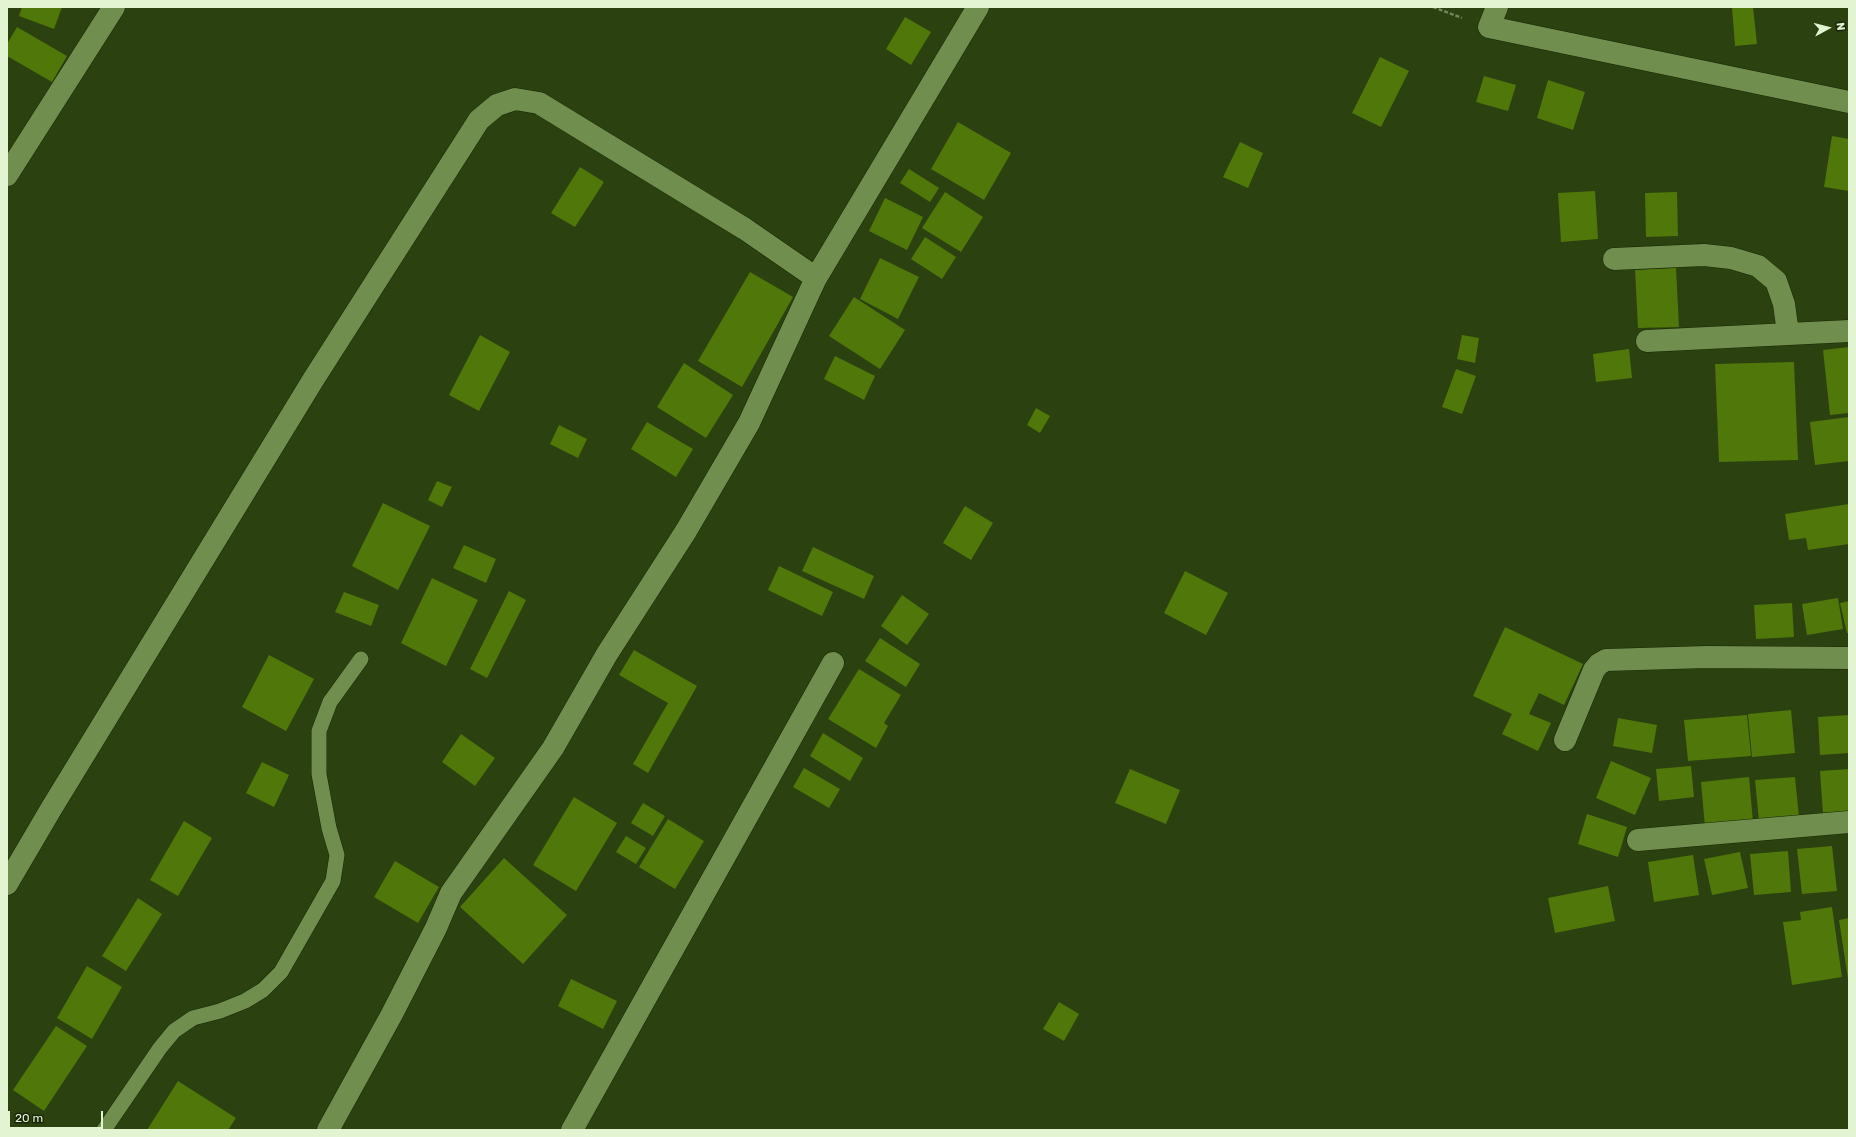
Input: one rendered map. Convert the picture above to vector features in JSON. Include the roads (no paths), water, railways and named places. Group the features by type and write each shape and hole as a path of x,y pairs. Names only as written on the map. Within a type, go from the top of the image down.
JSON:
{"street":[{"path":"7,174 114,7"},
{"path":"328,1130 392,1014 436,928 451,893 553,748 607,654 686,531 749,423 816,278 978,7"},
{"path":"1497,7 1489,27 1849,102"},
{"path":"7,884 51,809 317,373 480,120 497,105 515,99 540,103 745,229 816,278"},
{"path":"1614,260 1704,255 1731,258 1758,266 1776,281 1784,304 1788,333"},
{"path":"1647,340 1849,331"},
{"path":"1565,740 1594,670 1599,664 1606,660 1707,657 1849,658"},
{"path":"572,1130 833,663"},
{"path":"1638,840 1849,822"}],"lane":[{"path":"104,1130 160,1048 174,1031 192,1018 220,1011 246,1001 263,990 281,972 333,881 337,855 329,828 319,774 319,731 330,702 361,659"}]}
